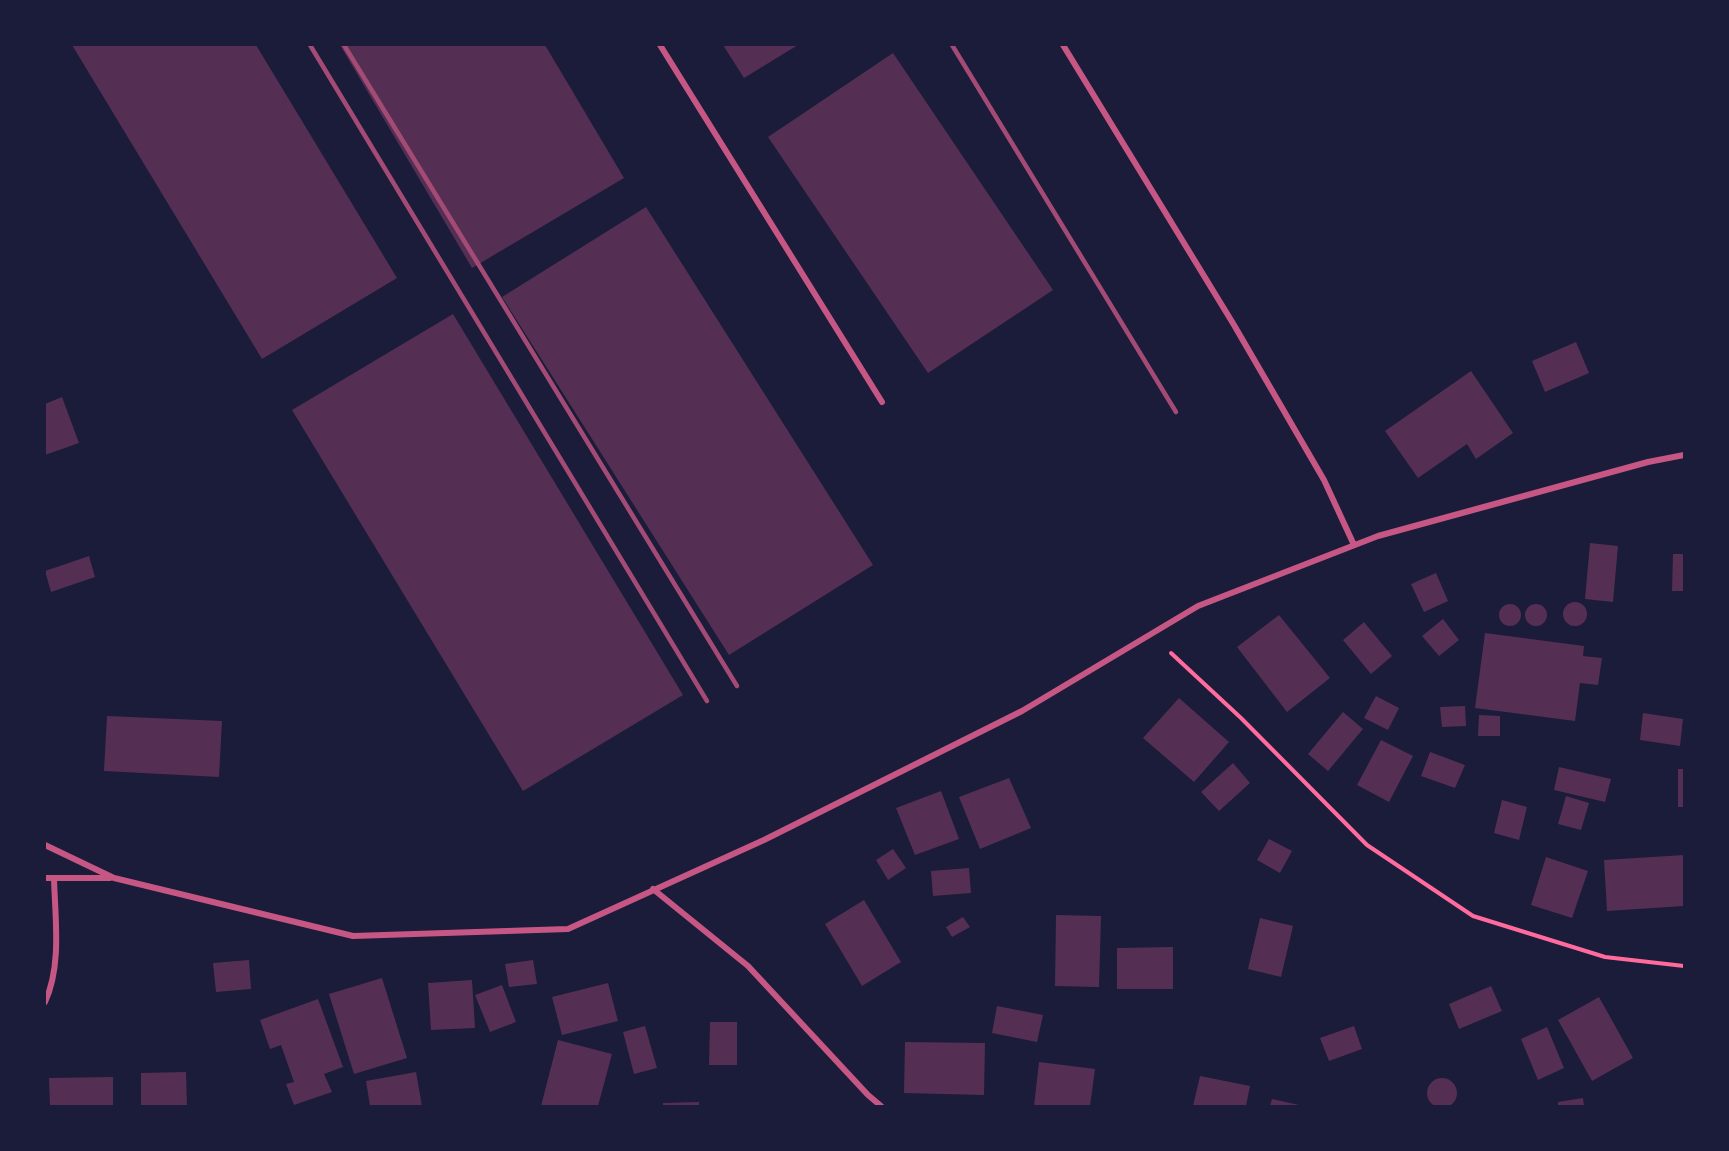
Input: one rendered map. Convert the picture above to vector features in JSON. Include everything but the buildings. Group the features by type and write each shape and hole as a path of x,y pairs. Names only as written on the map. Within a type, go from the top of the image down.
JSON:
{"street":[{"path":"660,45 882,402"},
{"path":"1063,45 1324,480 1354,545"},
{"path":"45,845 114,878 353,936 568,929 764,840 1022,711 1198,606 1378,536 1648,462 1684,455"},
{"path":"45,878 114,878"},
{"path":"45,1002 51,989 55,949 54,878"},
{"path":"653,890 748,966 881,1106"}],"path":[{"path":"1151,634 1241,718 1367,845 1473,916 1605,957 1684,966"}],"railway":[{"path":"310,45 707,701"},
{"path":"344,45 737,686"},
{"path":"952,45 1176,412"}]}
